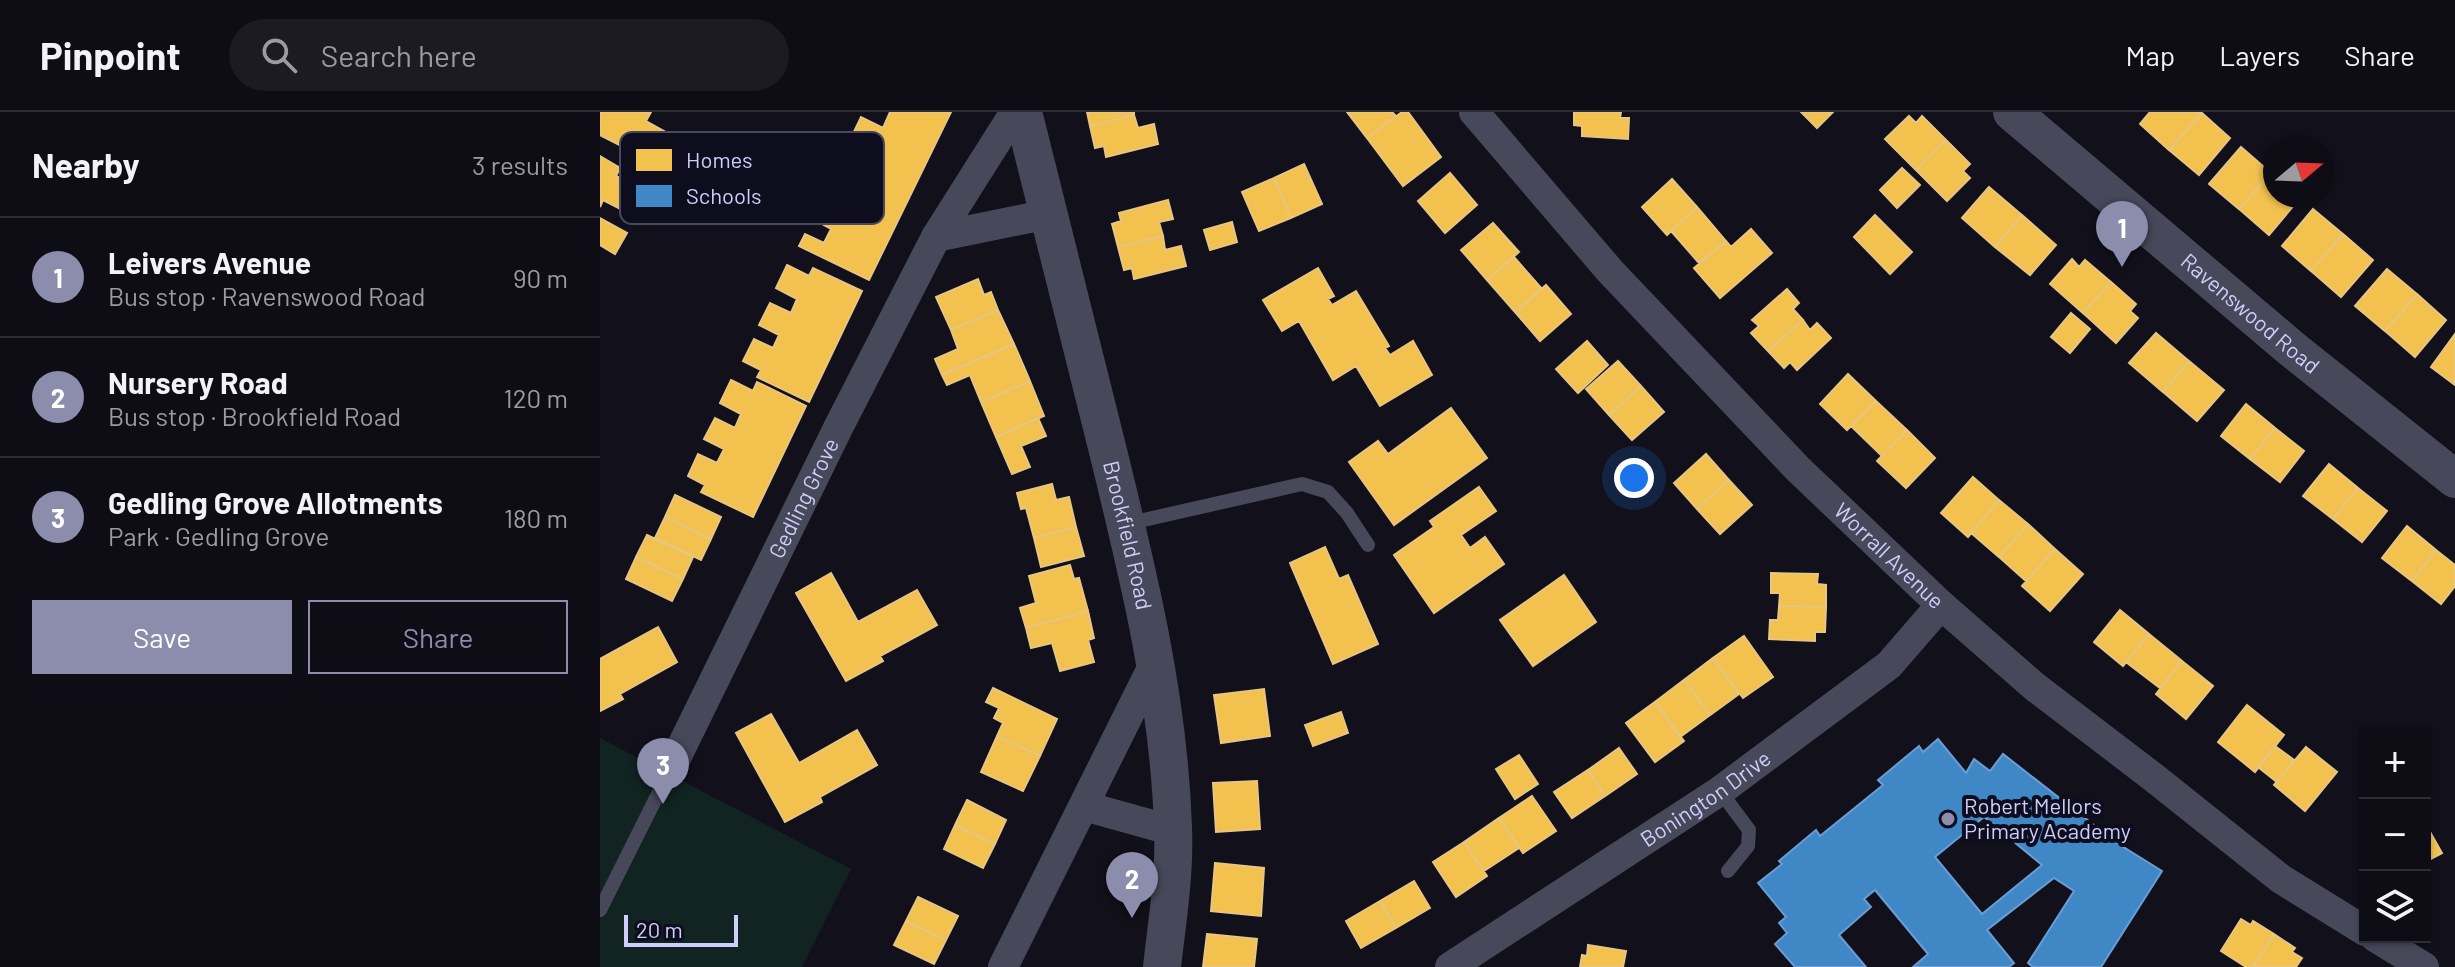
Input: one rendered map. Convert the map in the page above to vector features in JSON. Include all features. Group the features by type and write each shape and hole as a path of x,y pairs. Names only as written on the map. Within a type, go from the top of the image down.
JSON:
{"street":[{"name":"Gedling Grove","path":"674,762 936,237 1015,112"},
{"name":"Brookfield Road","path":"1023,112 1126,525 1164,716 1174,831 1170,905 1162,967"},
{"name":"Worrall Avenue","path":"1474,112 1610,271 1798,469 1941,605 2035,687 2281,879 2359,927"},
{"name":"Ravenswood Road","path":"2012,112 2292,349 2455,479"},
{"path":"936,237 1049,214"},
{"name":"Bonington Drive","path":"1463,964 1720,791 1889,665 1941,605"},
{"path":"1003,967 1155,662"},
{"path":"1084,806 1174,831"},
{"path":"2385,943 2424,967"}],"lane":[{"path":"1126,525 1302,484 1328,492 1347,513 1368,545"},
{"path":"600,910 674,762"},
{"path":"1720,791 1749,830 1748,846 1728,871"}],"green space":[{"path":"600,738 851,869 802,967 600,967"}],"building: Homes":[{"path":"600,112 651,112 646,121 666,132 620,132 620,145 600,135"},
{"path":"890,112 951,112 869,280 799,246 805,234 824,243 831,229 822,224 884,224 884,132 854,132 861,117 883,128"},
{"path":"1087,112 1134,112 1134,115 1090,126"},
{"path":"1347,112 1392,112 1396,116 1367,138"},
{"path":"1402,112 1408,112 1441,157 1403,186 1367,138"},
{"path":"1574,112 1621,112 1620,118 1629,118 1628,139 1582,136 1582,126 1574,125"},
{"path":"1801,112 1833,112 1817,128"},
{"path":"2150,112 2202,113 2169,150 2140,124"},
{"path":"2202,113 2230,138 2199,175 2169,150"},
{"path":"1134,115 1138,128 1154,124 1158,144 1106,157 1104,146 1095,148 1090,126"},
{"path":"1909,116 1916,123 1922,116 1946,140 1916,170 1885,139"},
{"path":"1946,140 1970,164 1963,171 1970,178 1947,201 1916,170"},
{"path":"2241,147 2263,166 2263,182 2239,209 2209,184"},
{"path":"600,156 620,168 616,176 620,178 620,209 603,200 600,207"},
{"path":"1304,164 1322,204 1291,218 1274,178"},
{"path":"1902,168 1920,185 1897,208 1880,190"},
{"path":"1450,173 1477,205 1445,233 1418,201"},
{"path":"1274,178 1291,218 1259,231 1242,192"},
{"path":"1672,179 1697,207 1667,235 1642,207"},
{"path":"2263,182 2263,208 2292,208 2269,235 2239,209"},
{"path":"1989,187 2022,215 1995,247 1962,218"},
{"path":"1168,200 1173,219 1159,222 1163,236 1118,247 1112,224 1121,221 1119,213"},
{"path":"1697,207 1726,241 1699,263 1671,231"},
{"path":"2313,209 2343,234 2311,271 2282,246"},
{"path":"1875,215 1912,252 1890,274 1854,237"},
{"path":"2022,215 2056,245 2030,275 1995,247"},
{"path":"600,218 627,233 615,254 600,245"},
{"path":"1232,222 1237,242 1210,250 1204,230"},
{"path":"1493,223 1519,252 1487,280 1461,250"},
{"path":"1751,229 1772,253 1720,298 1694,268 1726,241 1731,247"},
{"path":"2343,234 2373,260 2341,297 2311,271"},
{"path":"1163,236 1165,250 1181,246 1186,266 1134,279 1132,268 1124,270 1118,247"},
{"path":"1514,257 1542,289 1515,312 1487,280"},
{"path":"2072,259 2079,267 2085,260 2111,282 2083,313 2050,284"},
{"path":"787,265 809,276 813,268 862,291 809,402 757,377 761,370 743,361 754,339 773,348 779,335 759,325 770,303 791,313 797,299 776,288"},
{"path":"1318,268 1334,296 1328,299 1332,305 1356,291 1389,346 1385,348 1390,355 1413,341 1432,375 1380,406 1356,366 1333,380 1299,321 1282,331 1263,300"},
{"path":"2387,269 2417,294 2385,331 2355,306"},
{"path":"978,279 984,295 991,292 998,310 951,330 936,297"},
{"path":"2111,282 2136,304 2130,311 2138,318 2116,343 2083,313"},
{"path":"1546,285 1571,314 1540,341 1515,312"},
{"path":"1787,289 1799,303 1793,309 1803,320 1768,351 1751,333 1759,326 1752,320"},
{"path":"2417,294 2446,320 2415,357 2385,331"},
{"path":"998,310 1014,344 942,375 935,359 958,349 951,330"},
{"path":"2071,313 2090,329 2070,353 2051,337"},
{"path":"1803,320 1810,330 1817,323 1831,338 1797,370 1790,362 1784,368 1768,351"},
{"path":"2156,333 2189,361 2163,392 2129,363"},
{"path":"2455,334 2455,385 2431,367"},
{"path":"1587,341 1608,365 1578,393 1556,369"},
{"path":"1014,344 1030,381 981,402 970,375 947,385 942,375"},
{"path":"1618,361 1641,386 1609,415 1586,389"},
{"path":"2189,361 2224,390 2197,421 2163,392"},
{"path":"1848,374 1876,401 1847,430 1820,404"},
{"path":"731,380 753,391 757,382 806,406 753,517 701,492 705,485 688,476 698,454 717,463 724,449 704,439 715,418 735,428 741,414 720,403"},
{"path":"1030,381 1044,416 996,437 981,402"},
{"path":"1641,386 1664,412 1632,440 1609,415"},
{"path":"1876,401 1907,430 1882,456 1851,426"},
{"path":"2246,404 2275,428 2250,459 2221,436"},
{"path":"1451,408 1487,458 1394,525 1349,462 1378,441 1388,454"},
{"path":"1038,418 1046,436 1021,446 1030,467 1012,474 996,437"},
{"path":"2275,428 2304,451 2280,482 2250,459"},
{"path":"1907,430 1935,458 1906,488 1877,461"},
{"path":"1706,454 1729,480 1697,509 1674,483"},
{"path":"2329,464 2358,488 2333,519 2303,496"},
{"path":"1973,477 1999,500 1968,537 1941,513"},
{"path":"1729,480 1752,505 1720,534 1697,509"},
{"path":"1052,484 1056,500 1069,497 1076,527 1034,538 1026,508 1021,509 1017,493"},
{"path":"1479,487 1496,511 1461,535 1470,548 1485,537 1504,564 1434,613 1394,555 1434,527 1430,521"},
{"path":"2358,488 2387,511 2362,542 2333,519"},
{"path":"675,495 721,517 711,539 665,517"},
{"path":"1999,500 2028,524 1999,557 1971,533"},
{"path":"665,517 711,539 701,560 655,538"},
{"path":"2028,524 2055,549 2026,581 1999,557"},
{"path":"2407,526 2436,550 2412,581 2382,558"},
{"path":"1076,527 1084,556 1041,567 1034,538"},
{"path":"647,535 693,557 683,579 636,557"},
{"path":"1325,547 1339,579 1348,575 1378,644 1333,664 1290,563"},
{"path":"2055,549 2083,574 2050,611 2022,586"},
{"path":"2436,550 2455,565 2455,586 2441,604 2412,581"},
{"path":"636,557 683,579 672,601 626,579"},
{"path":"1070,565 1074,579 1079,578 1088,611 1026,628 1020,608 1036,603 1029,576"},
{"path":"831,573 858,622 917,590 937,625 880,656 883,661 846,681 796,593"},
{"path":"1771,573 1818,574 1817,584 1826,585 1826,607 1779,606 1780,593 1771,593"},
{"path":"1564,575 1596,622 1533,666 1500,620"},
{"path":"1779,606 1826,607 1825,632 1815,632 1815,641 1769,639 1770,620 1778,620"},
{"path":"2120,610 2149,634 2123,666 2094,642"},
{"path":"1088,611 1094,638 1088,640 1094,662 1060,671 1052,643 1031,648 1026,628"},
{"path":"658,627 677,662 620,694 623,699 600,711 600,659"},
{"path":"2149,634 2182,661 2160,688 2126,662"},
{"path":"1744,636 1773,677 1743,698 1713,658"},
{"path":"1713,658 1739,694 1710,715 1684,680"},
{"path":"2182,661 2213,686 2186,719 2156,694"},
{"path":"1684,680 1710,715 1680,737 1655,702"},
{"path":"993,688 1057,719 1040,756 997,736 1003,723 994,718 999,708 986,702"},
{"path":"1264,689 1270,736 1221,743 1214,695"},
{"path":"1655,702 1684,741 1655,762 1626,723"},
{"path":"2247,705 2284,735 2255,772 2218,742"},
{"path":"1341,712 1348,733 1313,746 1305,725"},
{"path":"771,714 799,763 857,730 877,765 820,797 822,802 785,822 736,733"},
{"path":"997,736 1040,756 1023,791 981,772"},
{"path":"2275,746 2294,760 2277,782 2258,767"},
{"path":"2306,747 2337,772 2305,811 2274,785"},
{"path":"1619,748 1637,774 1605,796 1588,770"},
{"path":"1519,755 1538,784 1515,799 1496,769"},
{"path":"1588,770 1605,796 1572,818 1554,792"},
{"path":"1257,781 1260,829 1216,832 1213,783"},
{"path":"1532,796 1556,831 1523,853 1499,818"},
{"path":"967,800 1006,820 995,844 955,825"},
{"path":"1499,818 1519,848 1484,871 1464,842"},
{"path":"955,825 995,844 983,868 944,849"},
{"path":"2431,834 2442,853 2431,859"},
{"path":"1464,842 1487,876 1456,897 1433,862"},
{"path":"1215,863 1264,868 1261,916 1211,911"},
{"path":"1414,881 1430,908 1396,928 1380,901"},
{"path":"918,897 958,916 946,940 906,921"},
{"path":"1380,901 1396,928 1361,948 1346,921"},
{"path":"2241,919 2251,925 2253,921 2274,934 2253,967 2246,967 2221,951"},
{"path":"906,921 946,940 934,964 894,945"},
{"path":"1207,934 1257,939 1254,967 1203,967"},
{"path":"2274,934 2295,948 2292,952 2302,958 2296,967 2253,967"},
{"path":"1588,945 1626,951 1623,967 1580,967 1582,955 1587,956"}],"building: Schools":[{"path":"1938,739 1966,773 1974,759 1990,771 2003,754 2117,843 2162,871 2101,967 2033,967 2028,963 2074,891 2054,878 1987,930 2014,963 2009,967 1913,967 1928,954 1875,890 1864,899 1871,907 1839,935 1866,967 1795,967 1775,944 1787,933 1779,923 1786,917 1758,883 1816,830 1820,836 1883,785 1878,780 1919,746 1923,752","holes":["1984,817 2042,865 1982,914 1935,857"]}],"place":[{"name":"Leivers Avenue","path":"2122,267"},
{"name":"Gedling Grove Allotments","path":"663,804"},
{"name":"Robert Mellors Primary Academy","path":"1948,819"},
{"name":"Nursery Road","path":"1132,918"}]}
